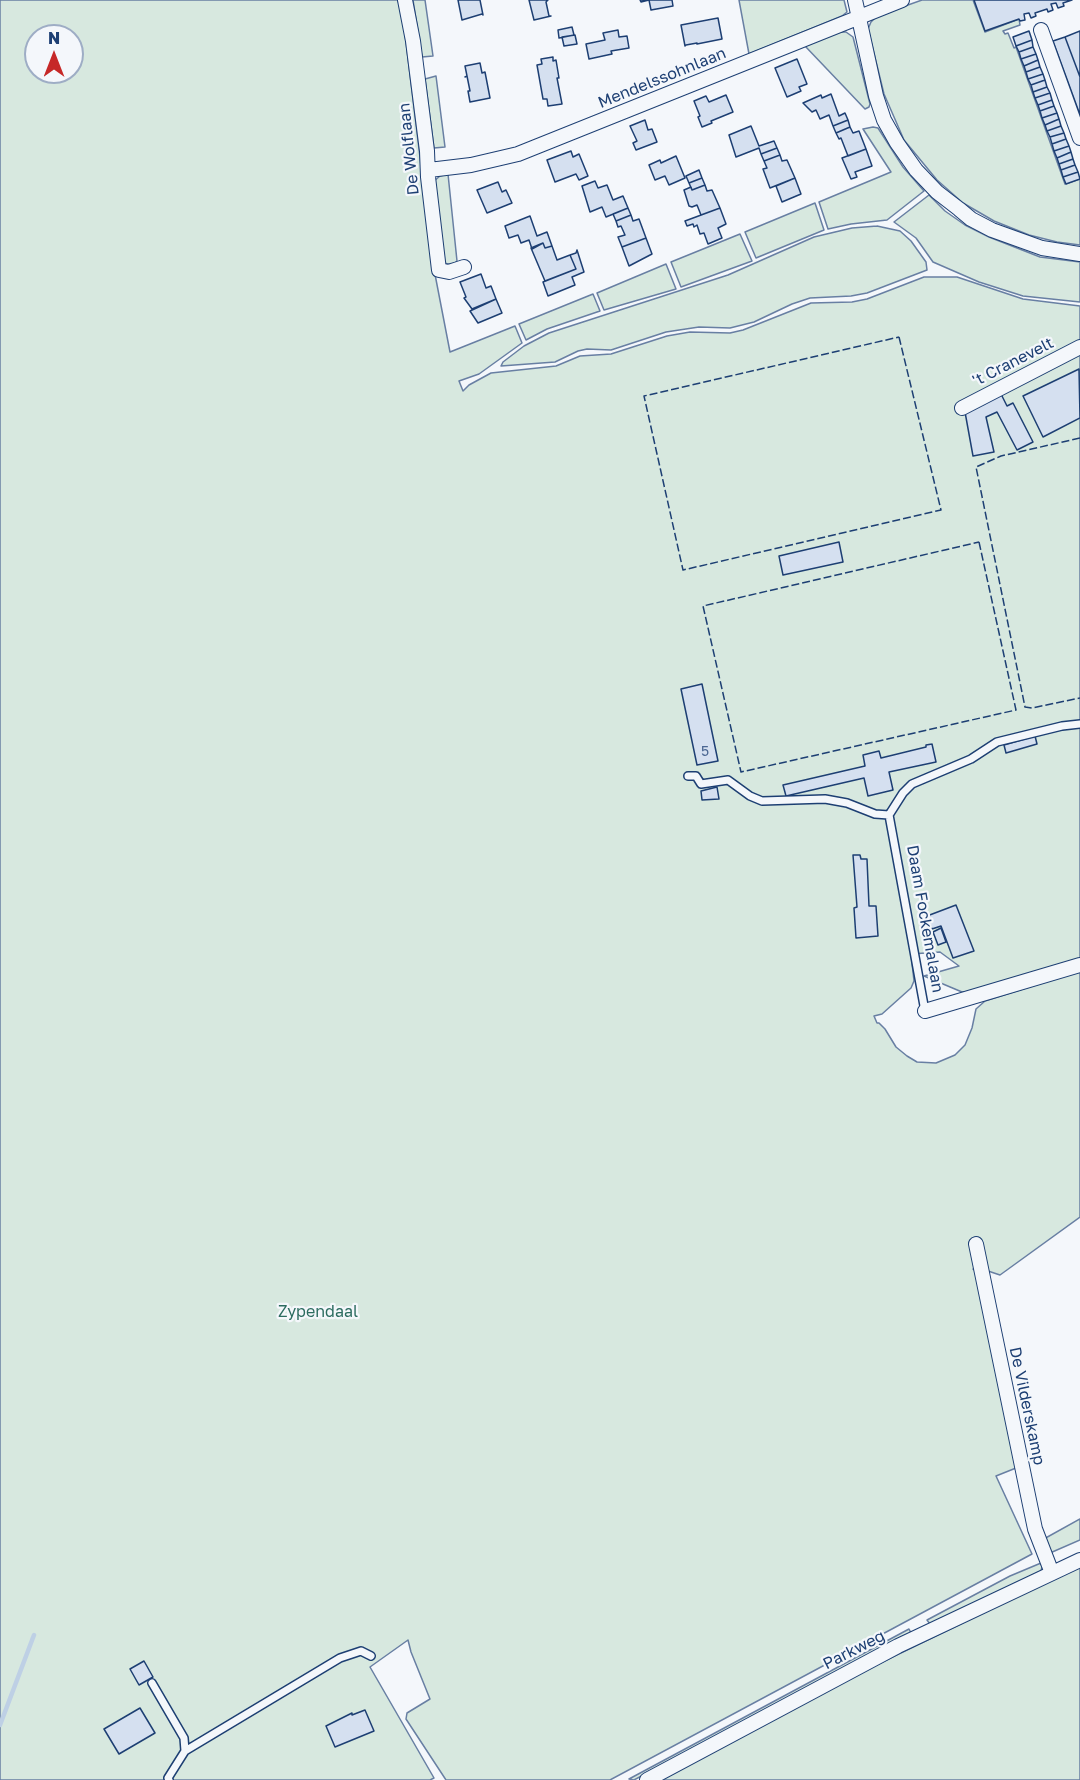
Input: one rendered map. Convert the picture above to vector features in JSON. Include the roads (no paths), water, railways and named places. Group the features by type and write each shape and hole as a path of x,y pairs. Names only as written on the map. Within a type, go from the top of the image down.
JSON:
{"street":[{"name":"De Wolflaan","path":"405,0 413,41 439,270 449,272 464,267"},
{"path":"855,0 876,96 884,120 916,170 937,192 971,219 992,230 1042,248 1080,254"},
{"name":"Mendelssohnlaan","path":"429,170 471,165 518,154 902,0"},
{"path":"1041,30 1080,138"},
{"name":"'t Cranevelt","path":"962,408 1080,346"},
{"name":"Daam Fockemalaan","path":"926,1011 1080,965"},
{"name":"De Vilderskamp","path":"976,1244 1035,1528 1052,1573"},
{"name":"Parkweg","path":"647,1780 898,1646 1080,1560"}],"lane":[{"path":"688,776 696,776 701,784 728,780 750,796 762,801 825,799 847,803 875,814 889,815 903,793 912,784 971,759 997,742 1062,726 1080,724"},
{"name":"Daam Fockemalaan","path":"889,815 926,1011"},
{"path":"169,1780 168,1778 184,1752 340,1658 361,1651 371,1656"},
{"path":"152,1683 184,1738 184,1752"}],"waterway":[{"path":"0,1725 34,1635"}],"park label":[{"name":"Zypendaal","path":"318,1312"}]}
